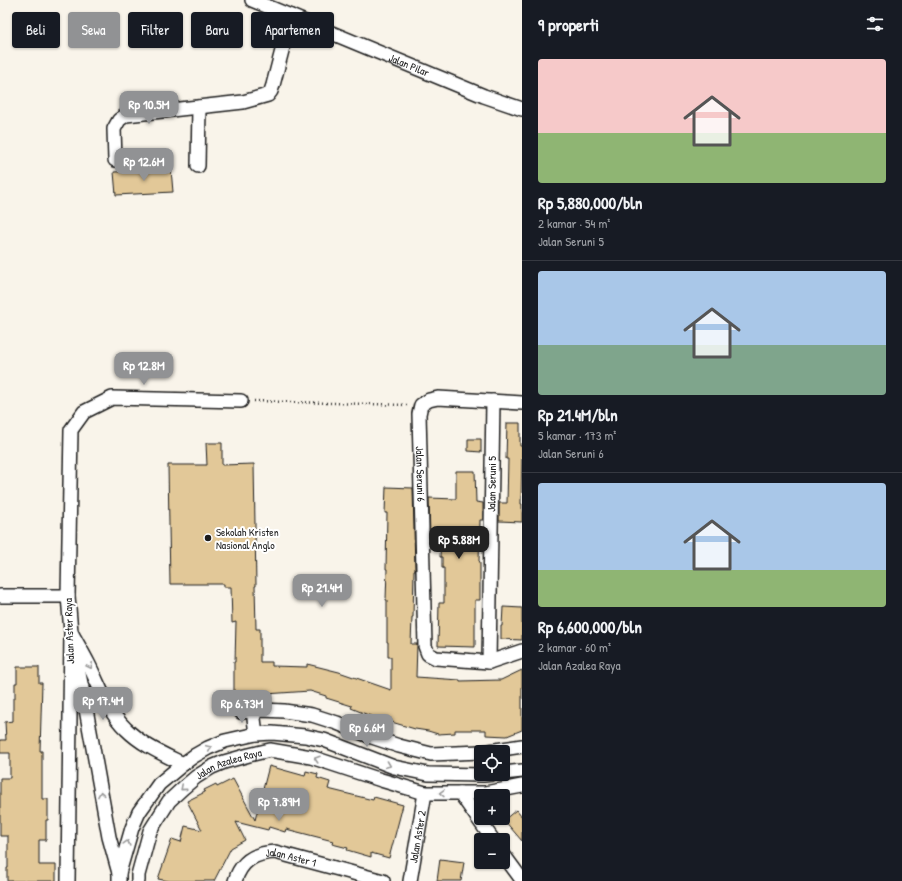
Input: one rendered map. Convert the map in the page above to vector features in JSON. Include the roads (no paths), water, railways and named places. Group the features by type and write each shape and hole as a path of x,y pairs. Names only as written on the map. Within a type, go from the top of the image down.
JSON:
{"street":[{"name":"Jalan Pilar","path":"252,0 281,12"},
{"name":"Jalan Pilar","path":"334,34 477,93 522,109"},
{"path":"115,160 114,129 119,120 126,115 243,102 268,95 272,91 274,85 283,48"},
{"path":"198,166 199,107"},
{"name":"Jalan Aster Raya","path":"68,881 71,632 68,596 71,430 84,412 112,398 240,401"},
{"name":"Jalan Seruni 6","path":"489,662 436,658 428,654 425,646 419,414 421,406 429,400 438,398 493,401"},
{"path":"493,401 522,402"},
{"name":"Jalan Seruni 5","path":"489,662 493,401"},
{"path":"0,596 68,596"},
{"path":"71,632 88,663 112,714 126,729 142,742 154,750 183,764"},
{"path":"71,632 109,837 119,877"},
{"path":"489,662 522,651"},
{"path":"256,734 247,711 284,711 312,715 399,746 431,754 474,752"},
{"name":"Jalan Azalea Raya","path":"119,877 132,828 139,812 158,784 194,756 225,741 256,734 272,733 305,736 324,740 394,767 428,774 474,775"},
{"path":"510,748 522,746"},
{"name":"Jalan Azalea Raya","path":"138,881 138,875 150,831 169,801 196,777 212,767 224,762 270,750 311,757 425,793 485,793 522,786"},
{"path":"428,774 431,754"},
{"path":"510,772 522,771"},
{"name":"Jalan Aster 2","path":"410,881 425,793"},
{"path":"460,793 488,833"},
{"name":"Jalan Aster 1","path":"235,881 237,872 243,863 263,853 275,852 383,881"},
{"path":"510,864 522,880"}],"place":[{"name":"Sekolah Kristen Nasional Anglo","path":"208,538"}]}
